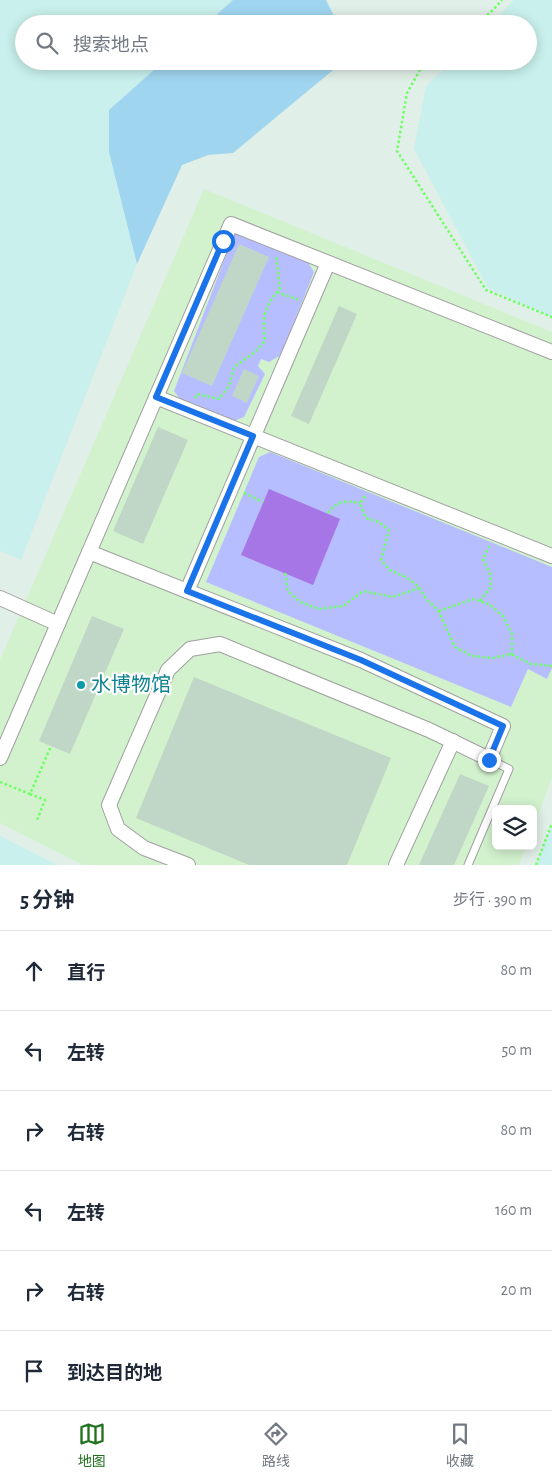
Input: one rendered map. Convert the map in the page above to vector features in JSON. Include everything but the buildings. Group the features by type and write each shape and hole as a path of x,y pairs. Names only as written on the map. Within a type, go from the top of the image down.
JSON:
{"street":[{"path":"0,758 231,224 552,352"},
{"path":"187,591 328,263"},
{"path":"156,397 552,556"},
{"path":"89,552 361,660 503,726 489,760 452,741 220,644 190,649 168,670 109,805 118,830 144,848 188,865"},
{"path":"0,598 58,624"},
{"path":"396,865 452,741"}],"lane":[{"path":"468,865 509,769 489,760"}],"path":[{"path":"487,15 502,0"},
{"path":"420,70 407,93 397,151 486,290 552,317"},
{"path":"190,411 197,394 219,399 229,386 234,367 255,352 265,341 263,325 267,302 280,289 274,241"},
{"path":"277,292 310,304"},
{"path":"360,503 372,484"},
{"path":"231,488 263,502"},
{"path":"328,513 334,505 345,500 360,503"},
{"path":"360,503 366,518 379,522 389,530 382,560 390,570 406,576 419,588 426,599 439,610 455,647 472,656 493,658 512,654 531,664 552,666"},
{"path":"480,601 491,587 490,573 483,559 487,549 498,535"},
{"path":"284,573 288,591 300,602 319,609 343,606 363,591 393,597 419,588"},
{"path":"439,610 473,599 490,604 503,616 512,634 512,654"},
{"path":"30,794 51,746"},
{"path":"0,782 45,800 37,820"},
{"path":"536,865 552,824"}],"shaded area":[{"path":"0,0 233,0 216,15 15,15 15,70 154,70 109,110 109,152 137,264 21,560 0,551"},
{"path":"233,0 326,0 334,15 216,15"},
{"path":"514,0 552,0 552,317 488,288 414,149 426,86 443,70 537,70 537,15 499,15"},
{"path":"154,70 333,70 233,153 208,155 182,165 137,264 109,152 109,110"},
{"path":"204,189 552,332 552,778 537,817 537,805 492,805 492,850 525,850 519,865 83,865 0,823 0,660"},
{"path":"235,232 306,259 314,272 281,355 269,362 261,359 258,366 265,374 244,417 234,421 182,402 174,391"},
{"path":"270,452 552,567 552,668 547,679 528,669 511,707 206,582 259,457"},
{"path":"269,489 340,519 313,585 241,555"},
{"path":"552,825 552,865 536,865"},
{"path":"0,836 57,865 0,865"}],"place":[{"name":"水博物馆","path":"81,685"}],"route":[{"path":"223,241 156,397 253,436 187,591 361,660 503,726 489,760"}]}
